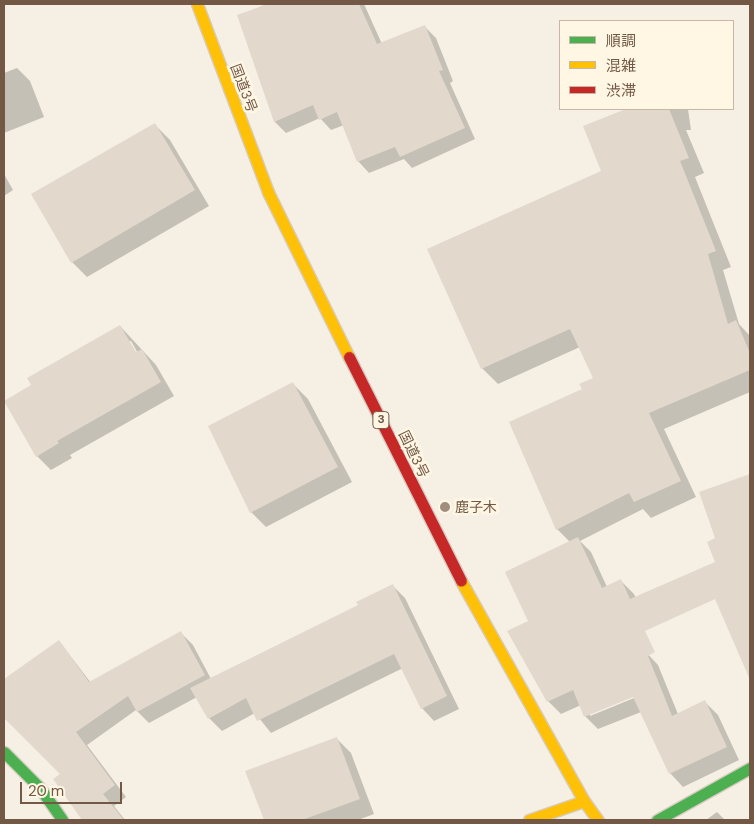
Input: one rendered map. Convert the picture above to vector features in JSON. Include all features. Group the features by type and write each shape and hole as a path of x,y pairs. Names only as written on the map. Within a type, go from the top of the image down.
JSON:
{"main road":[{"name":"国道3号","path":"197,4 268,192 450,560 584,802 598,820"},
{"path":"4,752 40,788 62,820"},
{"path":"657,820 750,768"},
{"path":"529,820 584,802"}],"building":[{"path":"268,4 359,4 377,44 425,25 443,70 439,71 465,128 400,157 395,147 357,162 337,112 319,120 313,105 274,122 237,15"},
{"path":"623,110 669,110 689,158 680,161 716,251 708,254 728,324 736,320 750,353 750,370 649,413 681,481 634,502 629,493 556,530 509,422 582,389 579,384 593,378 570,329 481,369 427,249 601,171 583,126"},
{"path":"155,123 195,190 71,263 31,194"},
{"path":"120,325 136,352 142,349 161,382 57,441 59,443 36,457 4,401 31,385 27,378"},
{"path":"293,382 338,467 250,513 208,426"},
{"path":"750,474 750,680 715,599 645,631 655,652 648,656 672,716 705,700 727,747 669,774 633,697 584,717 573,690 547,702 507,631 528,621 505,572 578,537 602,588 621,579 630,599 715,562 707,542 715,538 699,492"},
{"path":"393,584 447,696 421,709 394,654 257,721 246,698 208,719 190,688 358,605 356,602"},
{"path":"181,631 205,675 137,712 128,696 76,732 115,785 103,794 124,820 82,820 53,779 60,774 4,718 4,679 59,640 89,682"},
{"path":"337,737 360,799 302,820 264,820 245,771"}],"traffic: fast":[{"path":"4,752 40,788 62,820"},
{"path":"657,820 750,768"}],"traffic: slow":[{"path":"197,4 268,192 349,357"},
{"path":"461,581 584,801 598,820"},
{"path":"529,820 584,801"}],"traffic: jam":[{"path":"349,357 461,581"}],"place":[{"name":"鹿子木","path":"445,507"}]}
